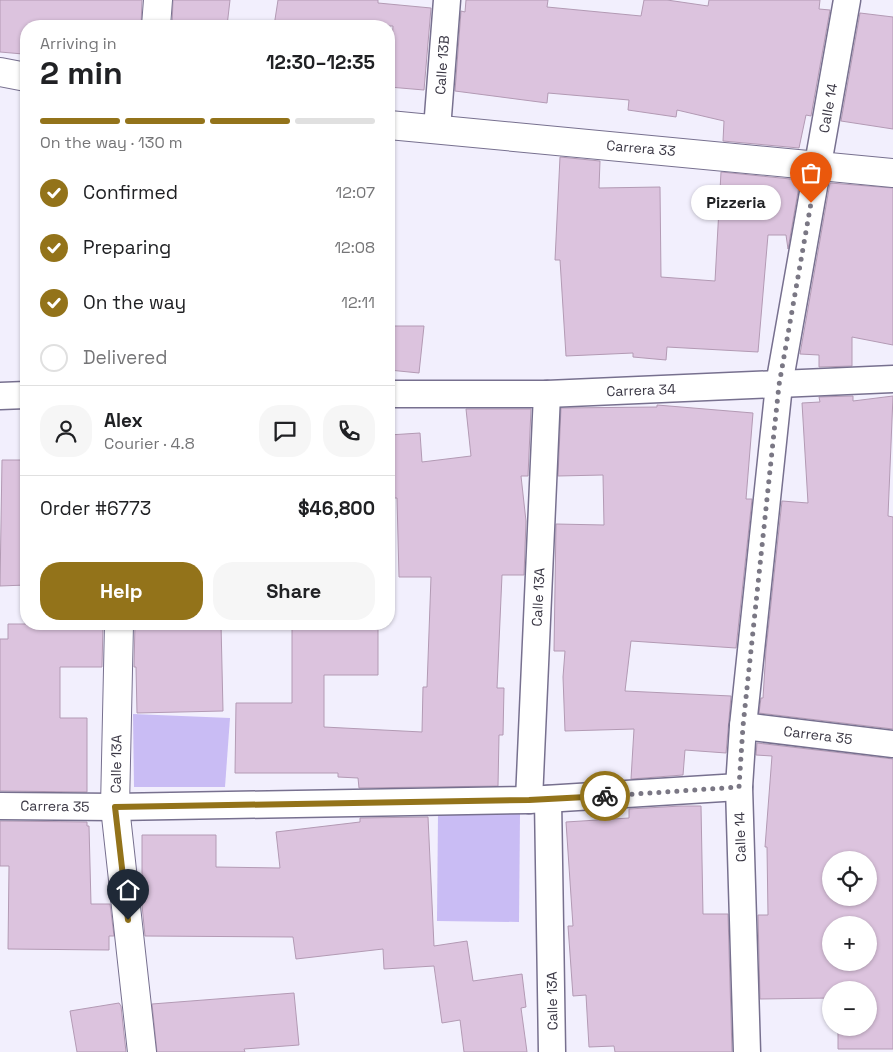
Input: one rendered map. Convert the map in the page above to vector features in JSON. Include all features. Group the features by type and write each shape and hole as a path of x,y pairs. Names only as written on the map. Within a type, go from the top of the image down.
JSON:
{"main road":[{"path":"156,20 158,0"},
{"path":"0,72 20,76"},
{"name":"Carrera 33","path":"395,126 893,173"},
{"name":"Calle 13A","path":"119,630 115,807 142,1052"}],"street":[{"name":"Calle 13B","path":"437,129 447,0"},
{"name":"Calle 14","path":"748,1052 739,787 743,726 779,385 847,0"},
{"name":"Carrera 34","path":"395,394 547,394 893,379"},
{"name":"Calle 13A","path":"547,394 539,800 552,1052"},
{"path":"0,396 20,395"},
{"name":"Carrera 35","path":"743,726 893,744"},
{"name":"Carrera 35","path":"0,806 115,807 539,800 739,787"}],"shaded area":[{"path":"133,714 230,718 225,787 134,787"},
{"path":"438,813 520,814 519,922 437,921"}],"building":[{"path":"0,0 142,0 141,20 20,20 20,54 0,52"},
{"path":"173,0 230,0 228,20 172,20"},
{"path":"278,0 378,0 378,3 431,8 424,90 395,88 395,20 275,20"},
{"path":"466,0 548,0 547,7 641,16 644,0 667,0 708,6 709,0 820,0 819,9 830,10 811,116 806,115 799,148 723,141 724,121 677,110 676,117 628,110 629,100 548,93 547,103 455,91 461,11 465,12"},
{"path":"860,13 893,17 893,129 841,121"},
{"path":"560,157 600,161 599,188 660,187 661,277 715,281 721,172 800,180 788,249 786,235 768,235 758,352 667,347 666,360 633,357 633,353 566,356 560,260 555,260"},
{"path":"830,183 893,188 893,345 852,337 852,366 819,367 819,355 800,354"},
{"path":"395,326 424,326 419,373 395,371"},
{"path":"853,396 853,401 893,396 888,516 893,517 893,729 759,713 761,698 763,698 766,650 782,501 808,503 802,403 820,402 819,397"},
{"path":"657,405 753,413 746,499 752,499 736,648 631,641 625,691 731,696 726,753 685,750 683,775 631,779 634,729 565,731 563,677 565,651 554,651 556,524 604,525 603,475 558,476 561,408 657,407"},
{"path":"466,409 531,409 528,476 521,476 526,521 524,575 502,575 497,688 504,688 503,735 499,735 498,786 359,788 358,778 338,777 338,773 235,773 236,703 292,703 292,630 378,630 378,675 324,675 324,727 422,732 423,687 427,687 431,577 399,577 397,498 395,498 395,435 420,433 422,462 471,456"},
{"path":"2,460 20,460 20,585 0,586"},
{"path":"8,624 20,624 20,630 103,630 102,667 60,667 60,718 87,718 87,792 0,791 0,639 8,639"},
{"path":"135,630 221,630 223,711 137,713 136,667 134,667"},
{"path":"757,743 893,759 893,1049 838,1049 838,1036 877,1036 877,981 822,981 822,998 760,999 758,915 768,915 767,847 765,847 772,756 756,755"},
{"path":"701,806 703,914 728,914 732,1052 615,1052 614,1046 589,1047 586,995 573,996 568,926 573,926 566,822 629,818 629,809"},
{"path":"428,817 434,946 467,941 473,981 522,974 526,1007 521,1008 527,1052 464,1052 460,1020 442,1023 434,966 384,969 383,949 296,959 293,937 145,936 142,905 142,835 216,835 216,867 280,868 276,832 360,822 360,818"},
{"path":"0,821 87,822 87,826 89,826 91,904 110,904 114,936 109,936 109,950 8,949 9,866 0,866"},
{"path":"294,993 299,1045 244,1049 245,1052 157,1052 152,1004"},
{"path":"119,1003 121,1006 126,1052 77,1052 70,1011"}],"way so far":[{"path":"605,796 739,787 743,726 779,385 811,203"}],"place":[{"name":"Pizzeria","path":"811,203"}],"route":[{"path":"128,920 115,807 529,800 605,796"}]}
